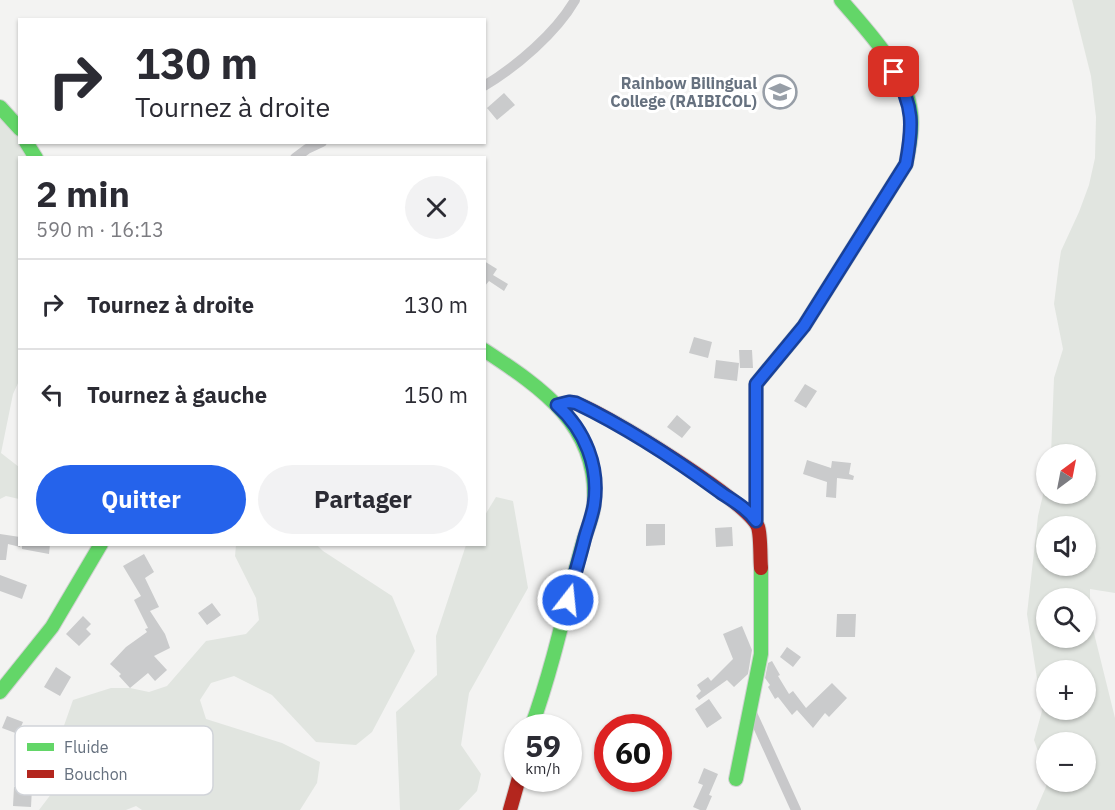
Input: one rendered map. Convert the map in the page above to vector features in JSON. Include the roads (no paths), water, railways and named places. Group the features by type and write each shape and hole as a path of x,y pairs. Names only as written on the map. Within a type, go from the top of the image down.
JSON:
{"street":[{"path":"486,86 504,74 542,40 570,9 575,0"},
{"path":"736,779 751,711 761,643 762,589 756,521 756,384 804,326 906,164 911,135 910,110 900,82 888,61 841,0"},
{"path":"0,107 18,127"},
{"path":"298,156 318,144"},
{"path":"486,351 512,368 557,405 574,424 589,450 595,476 594,506 549,677 536,714"},
{"path":"557,405 576,403 636,436 690,470 747,511 756,521"},
{"path":"0,692 52,627 100,546"},
{"path":"751,711 796,810"},
{"path":"510,810 515,792"}],"place":[{"name":"Rainbow Bilingual College (RAIBICOL)","path":"780,92"}]}
